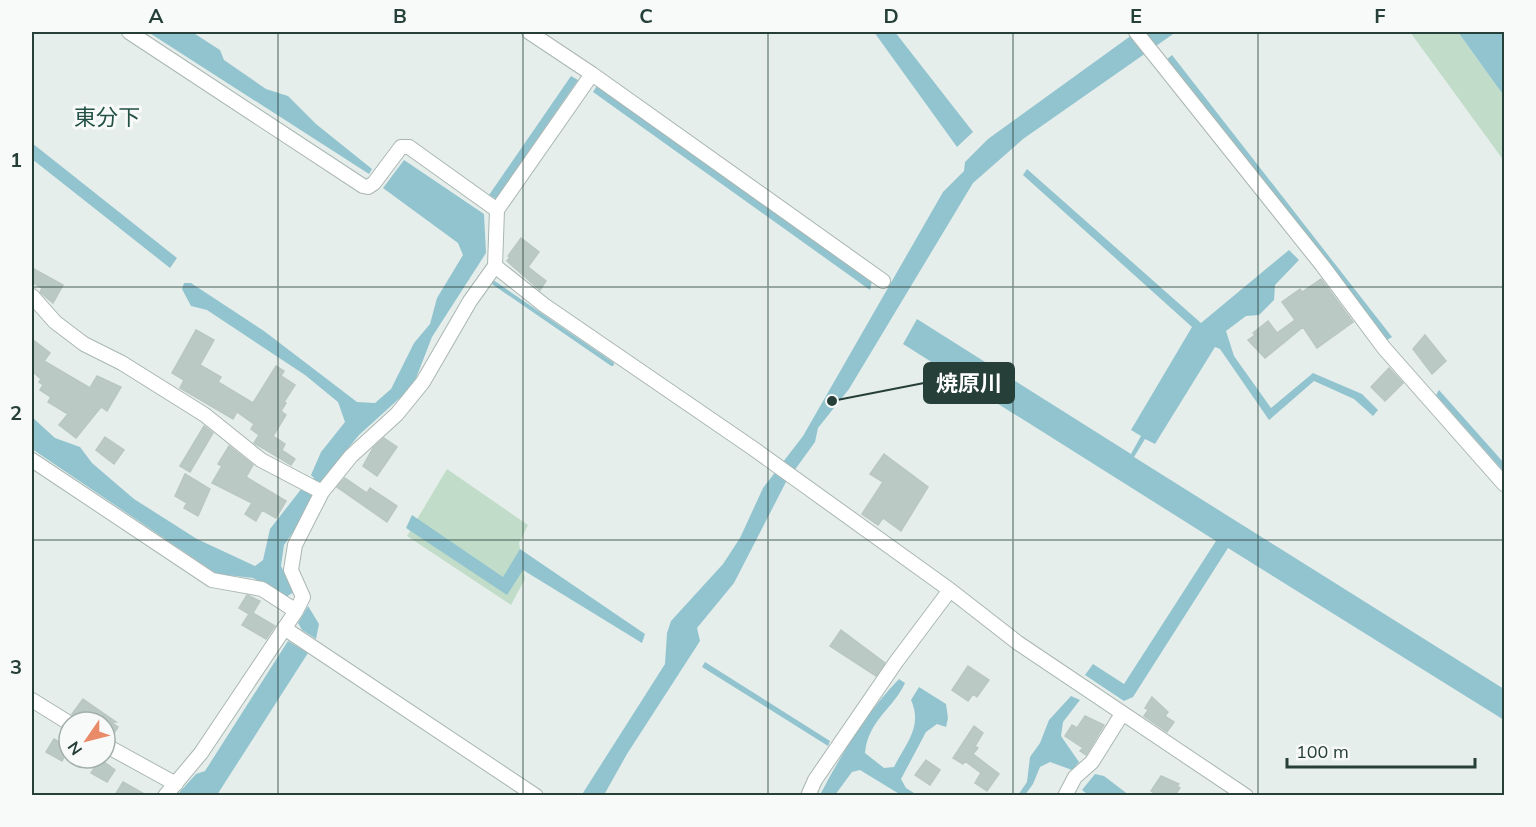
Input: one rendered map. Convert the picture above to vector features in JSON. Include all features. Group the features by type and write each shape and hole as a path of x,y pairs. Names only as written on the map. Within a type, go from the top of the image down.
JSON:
{"street":[{"path":"129,32 363,186 368,187 374,183 401,147 409,147 497,210"},
{"path":"529,32 592,74 883,281"},
{"path":"1136,32 1322,265 1384,348 1504,484"},
{"path":"165,795 201,753 296,611 303,597 291,570 296,545 316,488 397,414 423,382 470,301 495,266 497,210 592,74"},
{"path":"495,266 544,304 773,463 950,590 1018,643 1246,795"},
{"path":"32,296 55,322 84,344 122,363 205,415 261,460 316,488"},
{"path":"32,460 212,580 262,590 296,611"},
{"path":"808,795 815,780 896,662 950,590"},
{"path":"284,628 536,795"},
{"path":"32,700 57,716"},
{"path":"1065,795 1075,777 1092,762 1122,714"},
{"path":"117,752 176,784"}],"green space":[{"path":"1410,32 1458,32 1504,96 1504,161"},
{"path":"447,469 528,525 519,543 525,579 511,605 407,536"}],"water":[{"path":"148,32 192,32 220,50 224,60 266,89 288,96 316,124 372,169 369,174"},
{"path":"874,32 895,32 973,132 957,147"},
{"path":"1136,32 1176,32 1023,139 973,183 849,389 818,428 815,442 786,482 734,583 697,628 700,641 627,754 604,795 581,796 665,664 667,633 671,621 723,564 740,538 763,488 803,436 943,192 964,171 965,162 988,139"},
{"path":"1458,32 1504,32 1504,96"},
{"path":"1172,55 1392,337 1387,340 1166,60"},
{"path":"571,76 578,80 496,199 489,195"},
{"path":"598,84 872,281 870,290 593,92"},
{"path":"32,143 177,258 170,268 32,159"},
{"path":"404,160 484,214 486,253 432,337 413,386 359,435 321,481 303,518 284,545 281,566 294,592 286,597 253,578 217,574 32,449 32,417 55,438 80,447 92,463 134,499 197,539 255,566 263,560 270,529 302,488 308,490 314,478 311,475 321,452 345,422 338,402 305,375 207,310 191,306 182,289 184,283 191,283 264,331 357,402 375,403 391,389 414,343 430,324 437,298 463,255 458,243 383,188"},
{"path":"1027,169 1201,323 1289,250 1299,260 1275,285 1274,300 1259,315 1246,316 1226,331 1234,356 1271,408 1313,373 1362,394 1378,410 1373,416 1354,399 1314,381 1269,420 1220,349 1215,347 1155,444 1145,439 1134,457 1504,689 1504,720 1228,548 1133,697 1124,701 1085,675 1093,664 1124,684 1216,541 903,344 917,319 1131,454 1141,436 1131,430 1192,327 1023,175"},
{"path":"1439,390 1504,463 1504,472 1436,395"},
{"path":"412,515 503,577 520,549 645,634 642,643 523,570 507,595 406,528"},
{"path":"308,606 319,624 316,639 302,630 298,623"},
{"path":"288,641 308,653 217,795 177,795 196,774 205,771"},
{"path":"705,662 830,741 828,746 702,667"},
{"path":"899,679 905,683 876,723 867,742 865,753 884,768 894,767 912,735 915,718 911,700 919,687 946,704 948,718 946,727 937,724 926,732 901,779 906,788 917,795 901,795 860,770 852,772 835,795 820,795 855,734"},
{"path":"1071,696 1080,700 1063,722 1061,736 1079,762 1072,770 1050,762 1040,767 1033,784 1025,795 1018,795 1027,782 1030,757 1040,743 1049,720"},
{"path":"1095,774 1104,776 1129,795 1088,795 1082,790"}],"building":[{"path":"521,238 539,252 528,267 546,281 540,290 507,261"},
{"path":"32,268 63,285 53,303 40,292 42,288 32,282"},
{"path":"1321,279 1353,322 1317,348 1303,327 1265,358 1248,340 1268,321 1277,333 1295,320 1282,302 1300,289 1302,292"},
{"path":"196,330 214,340 200,365 221,377 218,382 253,403 276,366 284,371 281,376 295,385 281,411 286,415 273,436 285,444 282,450 295,459 291,465 254,443 259,435 251,429 254,424 237,412 233,419 180,388 184,380 172,373"},
{"path":"1425,335 1446,361 1432,374 1413,349"},
{"path":"32,339 50,353 44,361 90,388 97,376 121,387 107,411 101,407 76,438 59,425 68,414 48,402 51,397 40,390 43,385 39,382 41,379 32,371"},
{"path":"1389,368 1403,383 1385,401 1371,387"},
{"path":"204,426 213,433 190,472 180,466"},
{"path":"105,437 124,450 114,464 96,450"},
{"path":"384,438 397,447 377,476 363,466 373,448"},
{"path":"229,446 253,465 246,477 286,501 276,518 262,510 256,521 245,514 252,503 212,483 222,466 218,464"},
{"path":"884,454 928,487 901,531 883,518 878,525 862,514 883,482 870,474"},
{"path":"185,474 210,489 198,516 184,508 187,503 175,496"},
{"path":"345,478 367,493 370,488 397,506 387,522 337,487"},
{"path":"247,595 260,601 253,613 275,626 266,639 242,625 249,614 239,608"},
{"path":"841,630 885,663 876,676 830,646"},
{"path":"968,666 989,680 977,697 973,694 968,701 952,690"},
{"path":"1152,697 1168,712 1165,716 1174,722 1167,732 1144,716 1148,710 1145,708"},
{"path":"83,699 99,710 75,710"},
{"path":"1085,716 1104,725 1086,755 1080,751 1083,748 1065,736 1072,725 1077,728"},
{"path":"974,726 983,733 975,746 978,748 973,754 999,774 987,791 975,783 981,773 965,761 963,764 953,758"},
{"path":"54,739 57,741 57,758 46,752"},
{"path":"926,760 940,770 930,785 915,775"},
{"path":"93,770 115,770 107,782 91,773"},
{"path":"1161,776 1179,784 1177,786 1180,788 1175,795 1158,795 1151,791"},
{"path":"123,782 146,795 115,795"}],"waterway":[{"path":"494,283 612,364"}],"place":[{"name":"焼原川","path":"832,401"}],"district":[{"name":"東分下","path":"107,117"}]}
